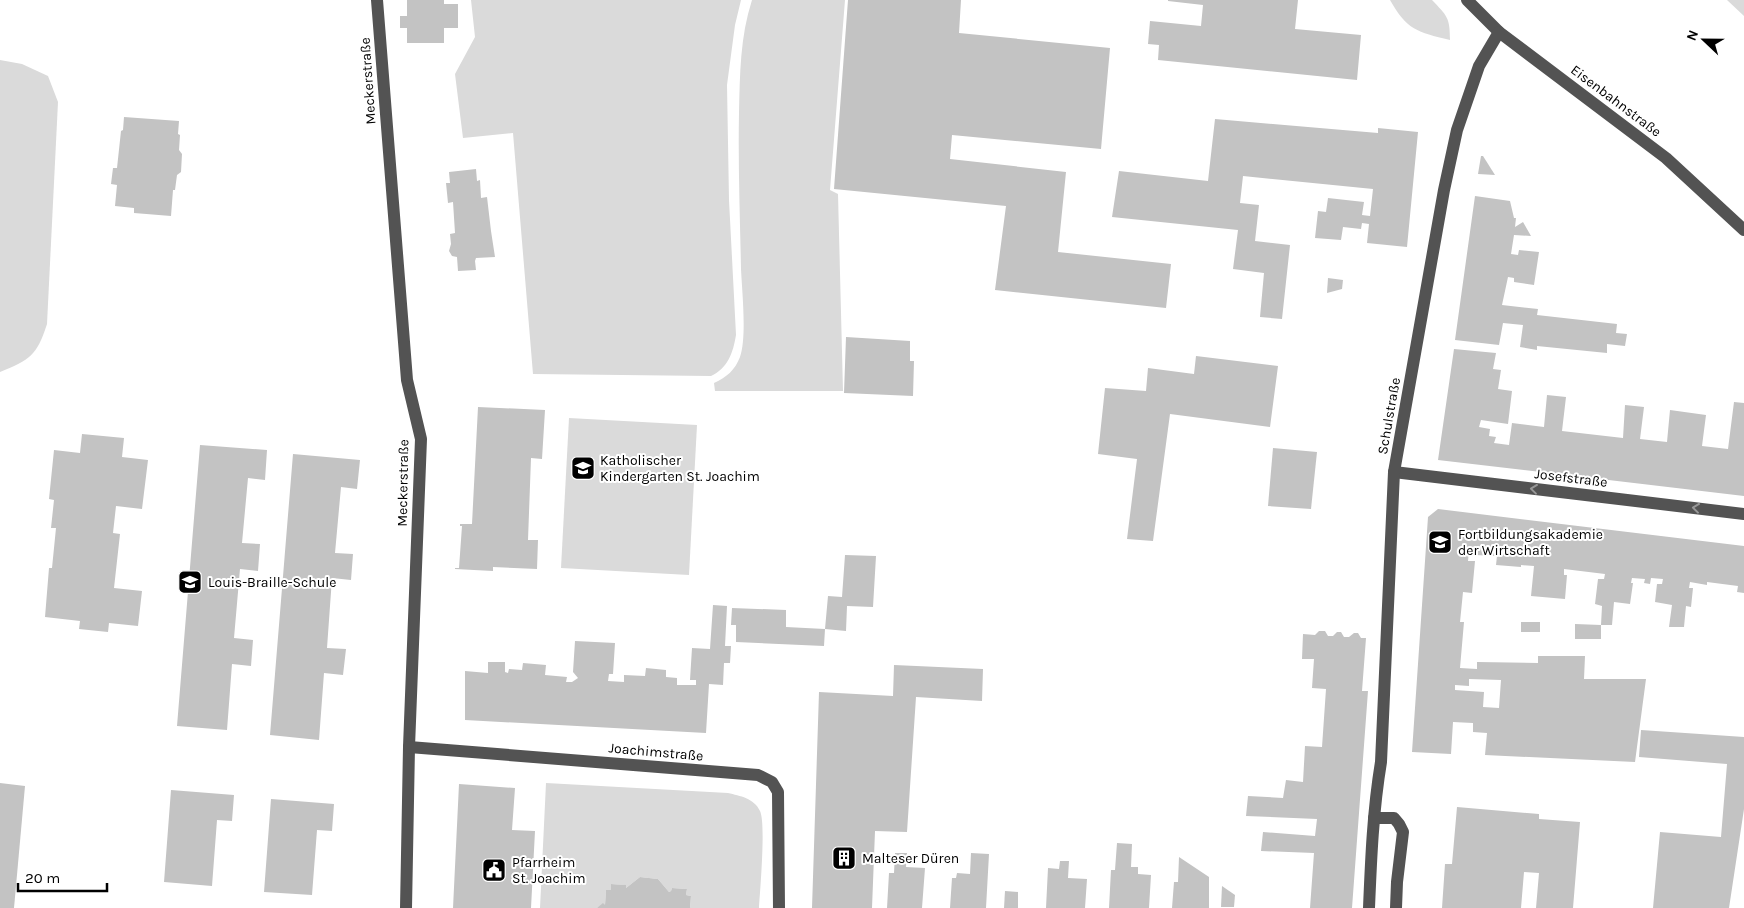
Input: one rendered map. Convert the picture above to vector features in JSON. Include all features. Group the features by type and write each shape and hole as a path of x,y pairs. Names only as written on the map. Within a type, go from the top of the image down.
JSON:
{"street":[{"name":"Meckerstraße","path":"377,0 407,380 421,439 409,747 406,908"},
{"name":"Eisenbahnstraße","path":"1467,0 1499,32 1666,158 1744,230"},
{"name":"Schulstraße","path":"1369,908 1374,818 1381,762 1394,472 1456,130 1479,66 1499,32"},
{"name":"Josefstraße","path":"1394,472 1744,514"},
{"name":"Joachimstraße","path":"409,747 758,775 772,782 778,792 779,908"},
{"path":"1374,818 1394,818 1403,832 1396,908"}],"shaded area":[{"path":"471,0 741,0 735,25 727,85 729,200 736,335 729,359 717,373 711,376 533,374 513,133 463,138 455,74 475,37"},
{"path":"752,0 845,0 830,190 838,194 843,391 715,391 714,383 730,373 736,366 740,357 743,338 739,98 743,42"},
{"path":"1390,0 1432,0 1447,17 1450,40 1421,32 1408,24"},
{"path":"1727,0 1744,0 1744,16"},
{"path":"0,60 22,64 48,76 58,102 47,324 36,350 19,364 0,372"},
{"path":"569,418 697,425 689,575 561,568"},
{"path":"546,783 728,793 750,800 760,811 763,829 759,908 690,908 691,896 686,895 687,889 672,888 669,892 658,879 640,877 626,888 625,885 611,884 611,890 606,890 605,905 597,908 540,908"}],"building":[{"path":"407,0 444,0 444,4 458,4 458,28 444,28 444,43 407,43 407,28 400,28 400,16 407,16"},
{"path":"848,0 961,0 959,33 1110,48 1101,149 952,135 950,159 1066,172 1058,252 1171,264 1166,308 995,290 1006,206 834,189"},
{"path":"1168,0 1298,0 1295,29 1361,35 1357,80 1158,60 1159,45 1148,44 1150,21 1201,26 1203,5"},
{"path":"124,117 179,121 179,150 182,154 181,172 177,175 175,190 173,190 171,216 134,213 134,208 115,206 117,185 111,184 113,168 117,168"},
{"path":"1215,119 1378,133 1378,128 1418,132 1407,247 1367,243 1369,224 1362,223 1361,229 1343,227 1341,240 1315,238 1318,211 1326,212 1328,198 1364,202 1362,215 1370,216 1373,189 1243,176 1240,203 1259,205 1255,241 1290,245 1282,319 1260,317 1264,273 1233,269 1238,230 1112,217 1119,171 1208,181"},
{"path":"1481,156 1483,156 1495,175 1478,174"},
{"path":"476,169 477,181 480,180 481,198 487,197 495,257 476,258 476,270 458,271 457,257 452,256 449,251 451,244 450,234 455,233 453,202 448,203 446,183 450,183 449,172"},
{"path":"1475,196 1510,201 1514,218 1516,218 1515,227 1523,222 1531,236 1514,235 1511,254 1518,255 1519,250 1539,252 1534,285 1514,282 1514,278 1508,277 1502,305 1538,309 1537,315 1617,324 1616,333 1627,334 1625,346 1607,344 1607,353 1537,346 1537,350 1520,347 1523,325 1503,323 1499,345 1455,340"},
{"path":"1328,278 1343,280 1342,289 1327,293"},
{"path":"846,337 910,341 910,361 914,361 913,396 844,393"},
{"path":"1454,349 1496,353 1493,369 1501,370 1498,389 1512,391 1508,424 1481,420 1479,427 1490,429 1489,436 1496,437 1494,443 1509,445 1512,423 1544,427 1547,395 1566,397 1562,431 1623,438 1625,405 1644,407 1640,439 1667,442 1670,410 1706,415 1702,446 1728,449 1734,402 1744,403 1744,496 1438,460"},
{"path":"1196,356 1278,366 1270,427 1170,414 1153,541 1127,539 1137,459 1098,454 1105,388 1146,391 1148,368 1194,374"},
{"path":"478,407 545,410 542,459 531,458 528,540 538,540 537,569 493,567 493,571 455,569 459,568 462,526 460,524 472,524"},
{"path":"82,434 124,438 122,457 148,460 142,509 116,506 113,533 120,534 114,588 142,591 138,626 109,623 108,632 79,629 80,621 45,617 49,568 52,568 56,528 51,528 54,500 49,499 54,450 80,453"},
{"path":"200,445 267,450 265,480 248,478 242,543 260,544 258,571 240,569 234,638 253,640 251,666 232,664 227,730 177,726"},
{"path":"1273,448 1317,452 1311,509 1268,506"},
{"path":"293,454 360,460 357,489 341,487 335,553 353,554 351,580 332,578 327,648 346,649 343,675 324,673 319,740 270,735"},
{"path":"1438,509 1744,546 1744,593 1737,592 1738,586 1707,582 1707,585 1690,582 1689,588 1693,588 1691,607 1686,606 1684,627 1669,627 1672,605 1655,602 1657,584 1662,584 1663,579 1651,578 1650,584 1644,583 1645,579 1632,578 1630,604 1614,602 1612,625 1601,625 1602,606 1595,604 1598,579 1604,579 1605,574 1564,569 1564,575 1567,575 1565,599 1531,596 1534,566 1496,565 1497,556 1475,555 1475,550 1469,550 1468,561 1475,561 1472,593 1463,592 1460,622 1464,622 1460,668 1477,669 1477,662 1538,663 1538,656 1585,656 1584,679 1646,679 1635,762 1485,755 1487,733 1473,732 1473,723 1453,722 1451,754 1412,752 1428,517","holes":["1469,679 1501,680 1499,708 1483,707 1484,692 1455,690 1455,685 1469,686"]},
{"path":"845,555 876,556 873,607 847,606 846,631 825,629 828,596 842,597"},
{"path":"713,605 727,606 725,646 731,646 730,663 724,663 723,685 709,684 706,733 465,720 465,671 488,673 488,662 505,662 505,672 508,673 509,669 522,670 523,663 546,665 545,675 567,677 566,682 572,682 578,678 573,672 575,641 615,643 613,674 609,674 608,681 624,682 624,675 645,676 646,668 666,670 666,677 677,678 677,685 696,685 696,680 690,680 692,648 710,649"},
{"path":"732,608 786,610 786,627 825,629 824,646 736,642 736,625 731,625"},
{"path":"1521,622 1540,622 1540,632 1521,632"},
{"path":"1575,624 1601,625 1601,639 1575,639"},
{"path":"1319,631 1325,631 1328,636 1341,632 1344,637 1358,633 1361,638 1366,638 1362,691 1368,691 1352,908 1310,908 1314,853 1261,851 1263,832 1315,836 1317,819 1246,816 1248,796 1283,798 1286,780 1303,782 1305,746 1322,747 1326,689 1312,688 1314,659 1302,659 1303,634 1315,635"},
{"path":"894,665 983,669 982,701 916,697 907,832 875,831 872,908 812,908 819,692 893,696"},
{"path":"1641,730 1744,737 1744,809 1729,908 1653,908 1660,832 1721,837 1727,764 1639,757"},
{"path":"0,783 25,786 14,908 0,908"},
{"name":"Pfarrheim St. Joachim","path":"459,784 515,788 512,830 535,831 531,908 453,908"},
{"path":"171,790 234,795 232,821 217,820 212,886 164,882"},
{"path":"271,799 334,804 332,831 317,830 312,895 264,892"},
{"path":"1457,807 1539,814 1539,819 1580,822 1573,908 1536,908 1539,873 1524,872 1521,908 1442,908 1445,864 1452,864"},
{"path":"1117,843 1132,844 1131,867 1138,867 1138,874 1151,875 1149,908 1109,908 1111,870 1115,870"},
{"path":"895,853 907,853 906,867 925,868 922,908 887,908 889,873 894,873"},
{"path":"971,853 989,854 986,908 950,908 952,878 956,878 957,873 970,874"},
{"path":"1179,857 1209,877 1209,908 1172,908 1174,882 1178,882"},
{"path":"1060,861 1069,861 1068,878 1087,879 1085,908 1046,908 1048,868 1059,869"},
{"path":"640,877 658,879 669,892 672,888 687,889 686,895 691,896 690,908 597,908 603,903 605,905 606,890 611,890 611,884 626,885 626,888"},
{"path":"1222,886 1235,895 1234,907 1221,907"},
{"path":"1005,891 1018,892 1018,908 1004,908"}],"place":[{"name":"Katholischer Kindergarten St. Joachim","path":"583,468"},
{"name":"Fortbildungsakademie der Wirtschaft","path":"1440,542"},
{"name":"Louis-Braille-Schule","path":"190,582"},
{"name":"Malteser Düren","path":"844,858"},
{"name":"Pfarrheim St. Joachim","path":"494,870"}]}
